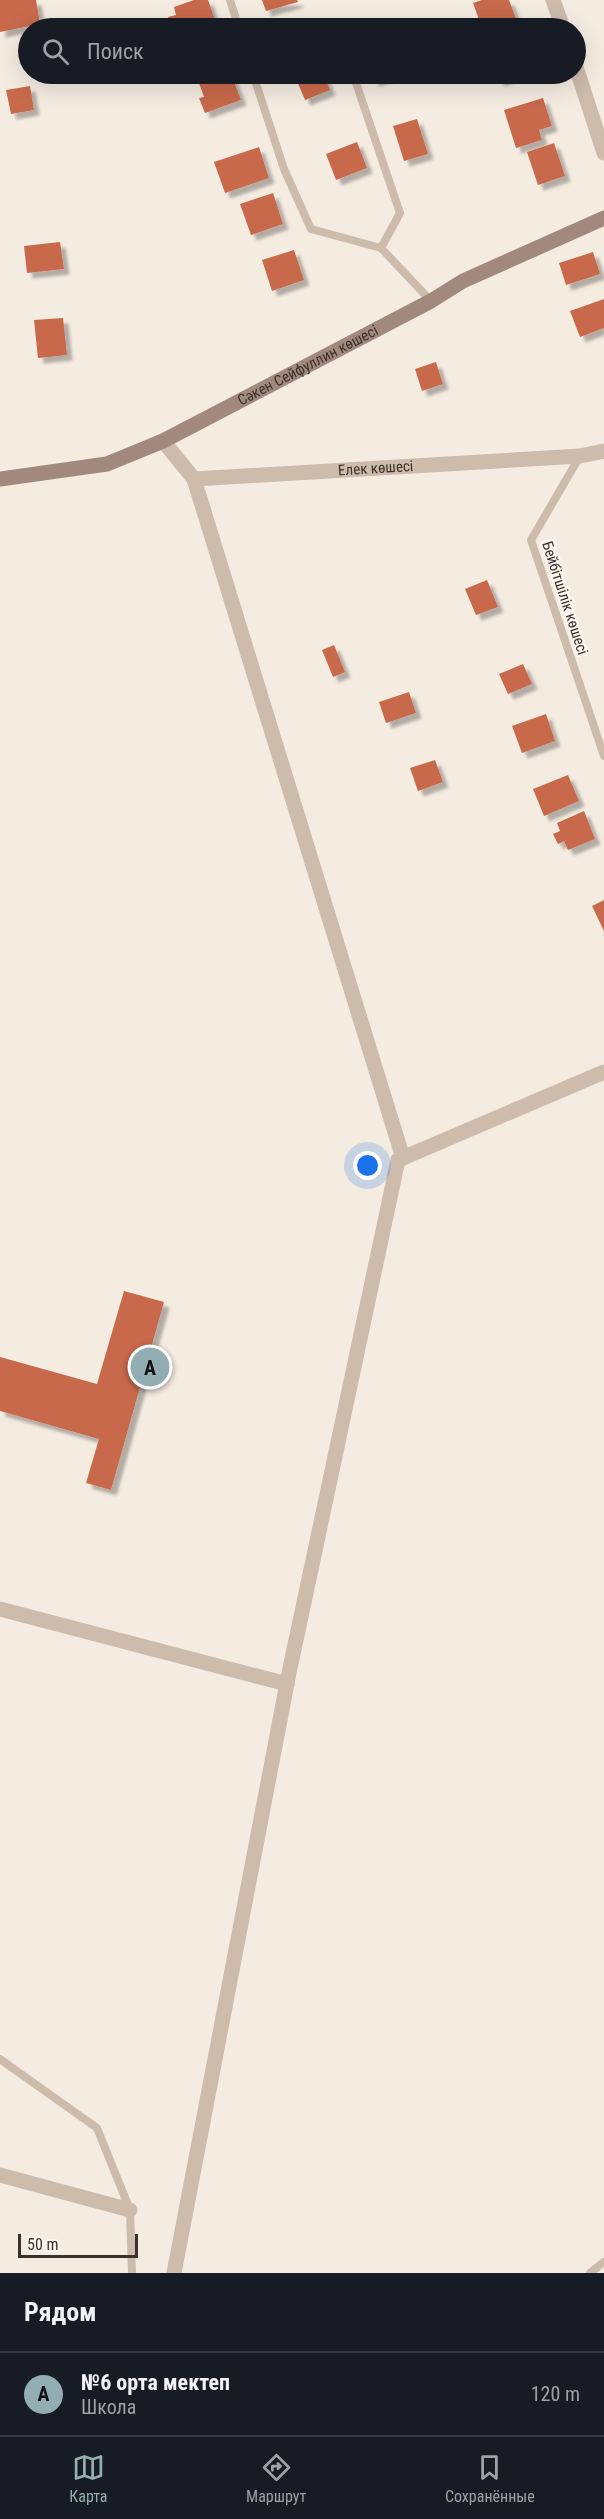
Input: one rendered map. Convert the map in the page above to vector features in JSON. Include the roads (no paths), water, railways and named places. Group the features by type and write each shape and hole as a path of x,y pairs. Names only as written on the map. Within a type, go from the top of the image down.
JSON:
{"street":[{"path":"553,0 559,18"},
{"path":"582,84 604,153"},
{"name":"Сәкен Сейфуллин көшесі","path":"0,479 107,464 163,441 431,301 463,281 604,218"},
{"path":"163,441 194,478 403,1158"},
{"name":"Елек көшесі","path":"194,478 580,456 604,452"},
{"path":"174,2273 287,1684 398,1161 604,1072"},
{"path":"0,1609 287,1684"},
{"path":"0,2175 130,2210"}],"lane":[{"path":"230,0 236,18"},
{"path":"256,84 284,169 311,229 381,248 431,301"},
{"path":"355,84 400,213 381,248"},
{"name":"Бейбітшілік көшесі","path":"580,456 531,540 604,756"},
{"path":"0,2059 98,2128 130,2210 132,2273"},
{"path":"590,2273 604,2262"}],"place":[{"name":"№6 орта мектеп","path":"150,1367"}]}
